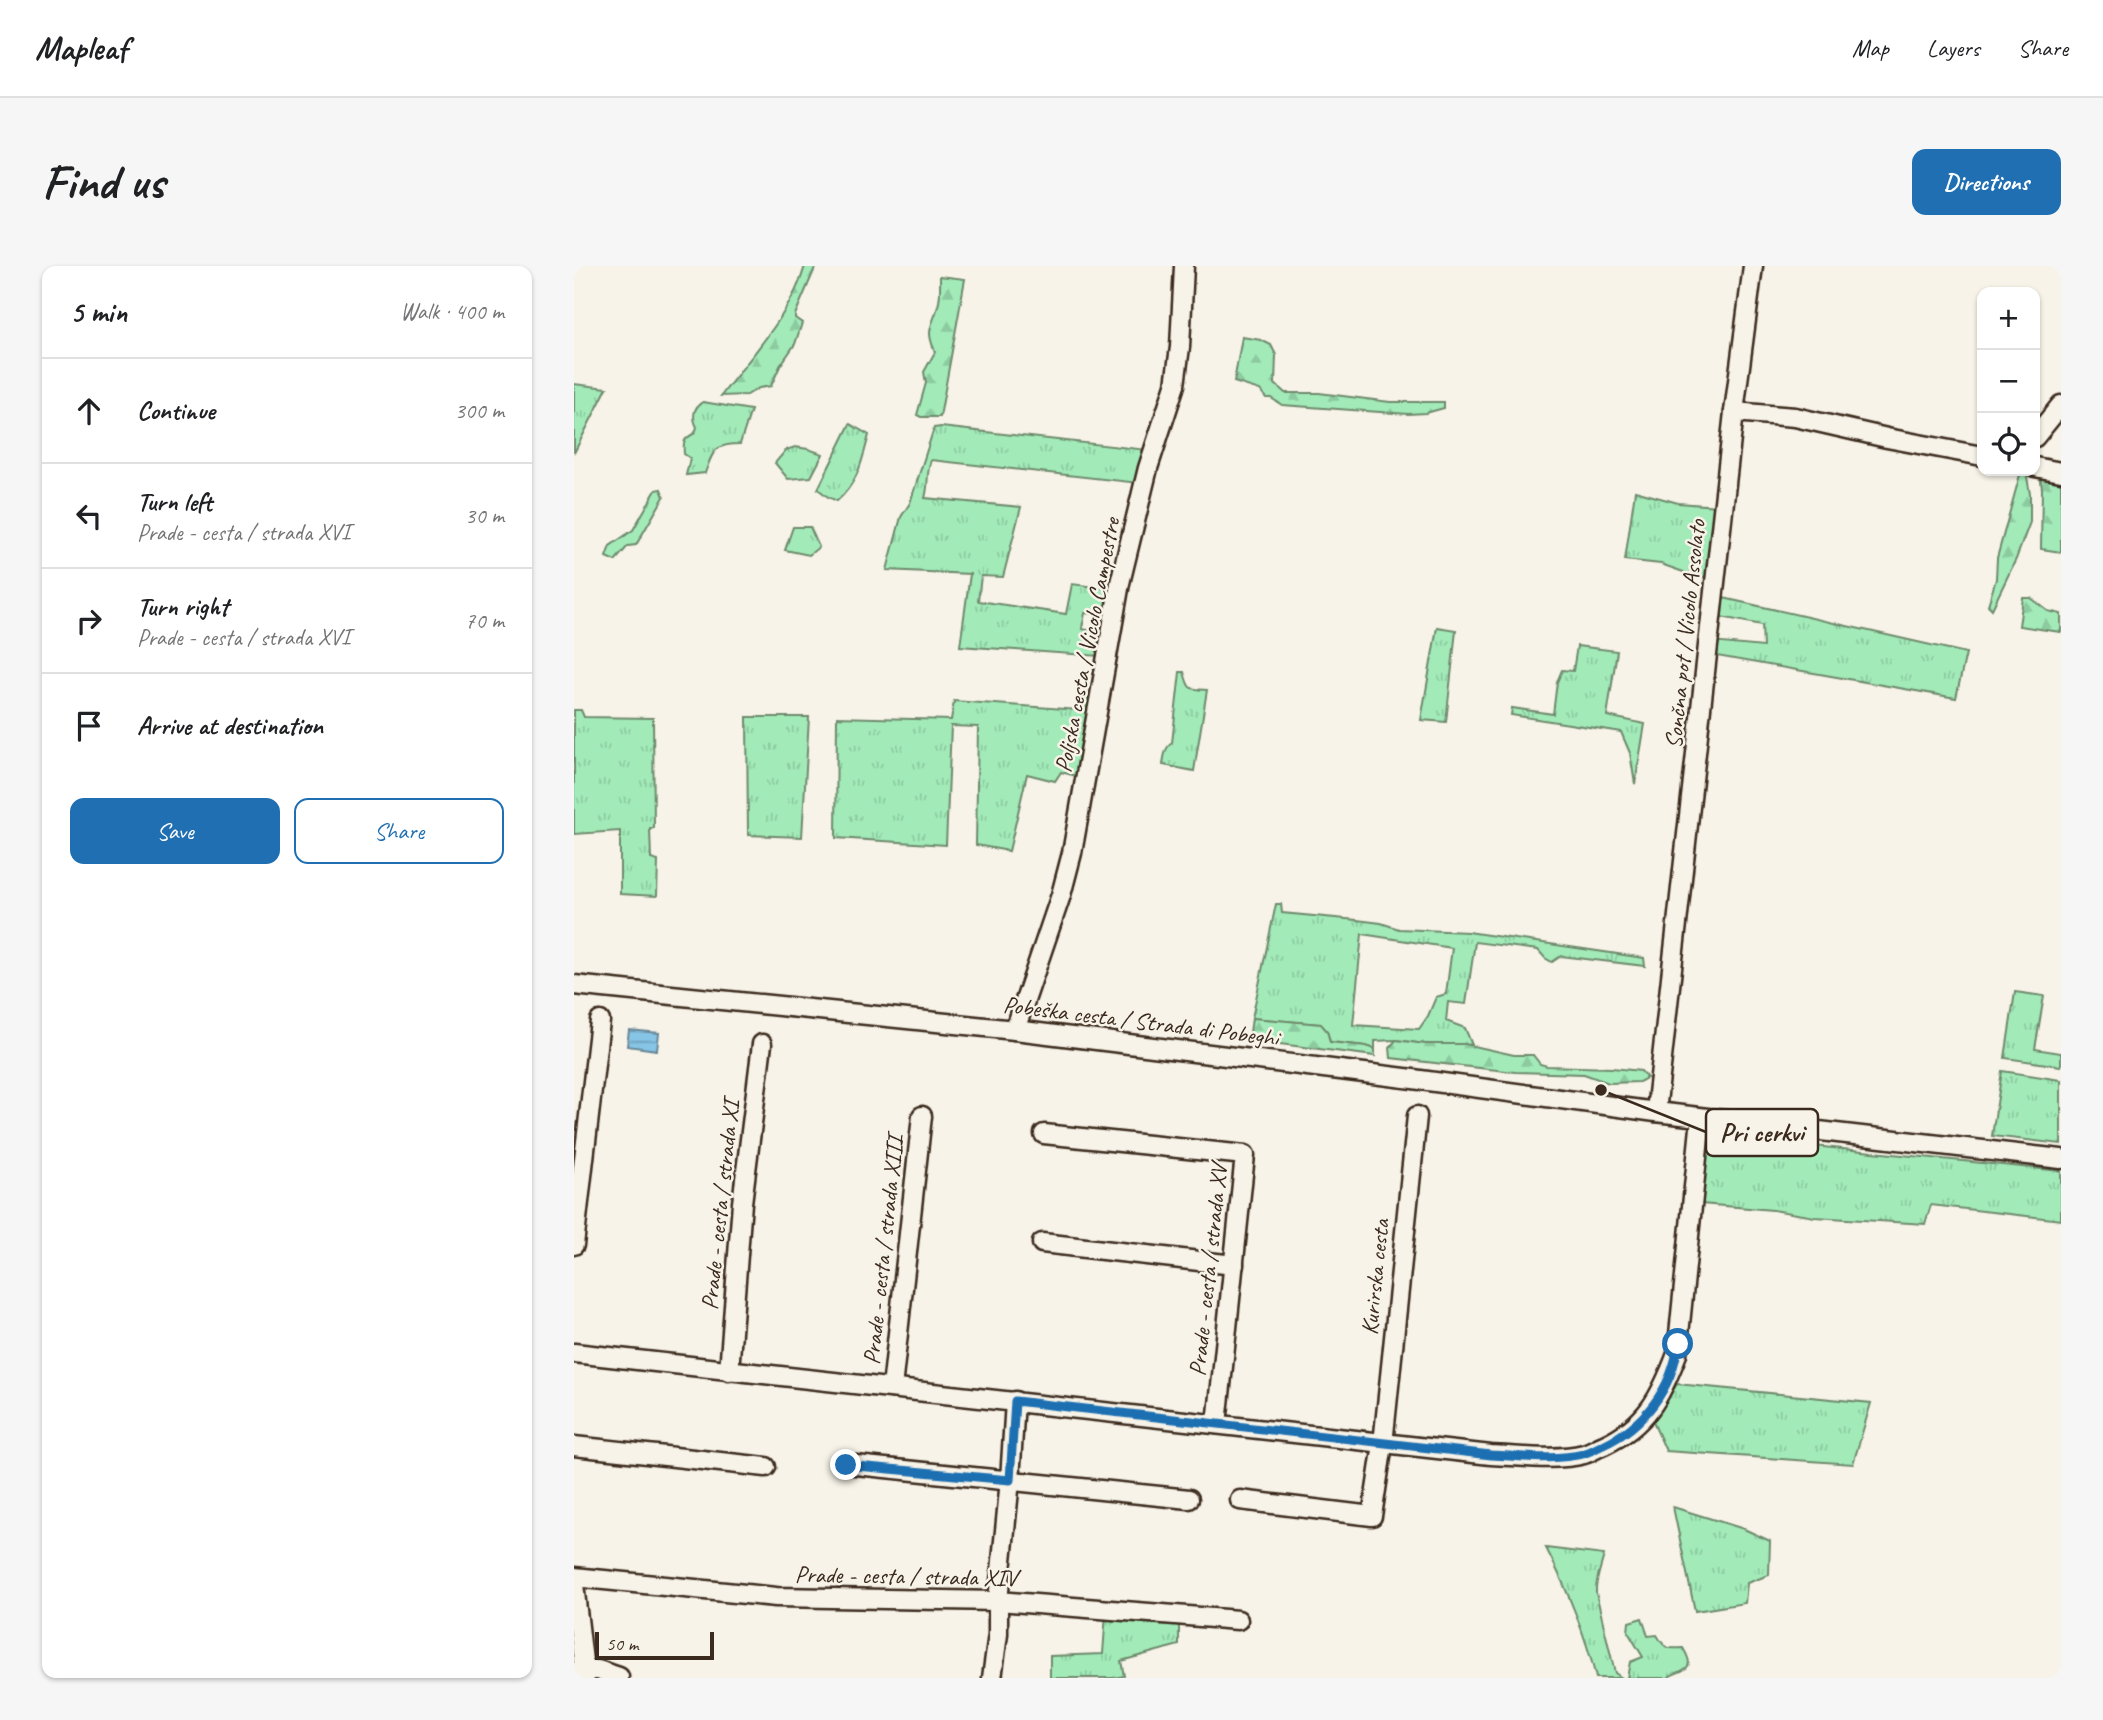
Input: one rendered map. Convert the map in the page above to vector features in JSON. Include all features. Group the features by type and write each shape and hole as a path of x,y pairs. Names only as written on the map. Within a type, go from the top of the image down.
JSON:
{"street":[{"name":"Poljska cesta / Vicolo Campestre","path":"1015,1030 1061,895 1072,853 1120,583 1148,468 1175,385 1180,347 1184,266"},
{"name":"Sončna pot / Vicolo Assolato","path":"1656,1112 1734,412 1753,266"},
{"path":"2040,431 2061,405"},
{"path":"1734,412 1795,417 1977,455"},
{"path":"2040,468 2061,472"},
{"name":"Pobeška cesta / Strada di Pobeghi","path":"574,985 1015,1030 1701,1118 2061,1159"},
{"path":"574,1245 600,1021"},
{"name":"Prade - cesta / strada XI","path":"729,1371 743,1203 762,1044"},
{"name":"Prade - cesta / strada XIII","path":"892,1388 922,1116"},
{"name":"Kurirska cesta","path":"1240,1500 1373,1516 1417,1116"},
{"path":"574,1353 1491,1455 1548,1457 1584,1454 1620,1437 1643,1418 1664,1389 1677,1354 1701,1118"},
{"name":"Prade - cesta / strada XV","path":"1044,1134 1245,1155 1217,1424"},
{"path":"1042,1243 1234,1265"},
{"path":"992,1678 998,1634 998,1601 1015,1401"},
{"path":"574,1446 766,1467"},
{"path":"846,1465 1189,1499"},
{"name":"Prade - cesta / strada XIV","path":"574,1577 776,1597 998,1601 1238,1620"},
{"path":"574,1584 581,1673 598,1670 619,1677"}],"green space":[{"path":"805,266 816,266 795,315 802,323 795,344 780,366 771,386 759,388 747,395 721,396 780,318"},
{"path":"940,276 965,279 940,417 921,417 917,415 926,383 924,372 935,352 930,333 939,303"},
{"path":"1242,337 1261,340 1271,345 1276,355 1275,384 1285,393 1319,393 1390,402 1444,402 1444,408 1408,414 1282,405 1266,398 1260,390 1234,382"},
{"path":"574,384 607,388 574,453"},
{"path":"703,402 751,410 740,444 725,445 716,450 705,473 686,475 690,458 684,454 684,444 686,439 695,433 697,427 694,413"},
{"path":"850,424 869,435 855,479 837,501 818,489"},
{"path":"934,428 1148,450 1139,483 931,460 929,465 925,498 1021,507 1003,577 981,576 978,601 1066,614 1072,584 1112,589 1108,615 1085,613 1082,629 1106,633 1100,656 960,646 970,574 887,570 901,517 910,503"},
{"path":"795,447 823,454 811,477 788,479 775,463 786,450"},
{"path":"2040,474 2061,475 2061,552 2041,549"},
{"path":"2020,476 2027,476 2030,522 1992,609 1988,605 1996,579 1997,558"},
{"path":"661,489 664,497 636,545 628,546 615,561 606,557 610,546 633,530 656,490"},
{"path":"1635,491 1678,503 1718,506 1710,578 1661,564 1625,560"},
{"path":"793,527 810,527 819,547 809,555 785,550"},
{"path":"1719,597 1966,653 1956,698 1711,655 1712,642 1763,647 1762,625 1716,616"},
{"path":"2023,598 2031,598 2048,611 2061,614 2061,632 2019,626"},
{"path":"1437,627 1456,630 1446,722 1421,720"},
{"path":"1577,646 1617,651 1607,716 1645,724 1635,784 1630,753 1621,732 1511,715 1512,708 1553,714 1557,682 1562,670 1573,671"},
{"path":"1180,672 1184,672 1190,687 1207,690 1194,771 1163,765 1166,750 1172,743"},
{"path":"1081,695 1092,699 1080,777 1061,772 1055,781 1027,774 1009,851 976,845 978,727 951,726 946,845 836,838 837,717 951,720 954,701 1079,710"},
{"path":"574,710 581,710 584,717 653,718 654,828 650,829 651,859 658,861 657,896 620,894 620,831 574,834"},
{"path":"747,717 809,717 802,837 748,835"},
{"path":"1276,904 1281,904 1282,913 1381,923 1399,929 1468,932 1644,958 1645,966 1561,956 1552,962 1538,950 1475,942 1466,1004 1448,1002 1446,1021 1465,1028 1472,1045 1396,1040 1375,1041 1375,1049 1330,1042 1327,1031 1320,1024 1252,1018","holes":["1362,934 1452,948 1446,994 1436,997 1419,1029 1353,1025"]},
{"path":"2015,992 2044,996 2035,1049 2061,1053 2061,1066 2005,1058"},
{"path":"1252,1018 1321,1024 1327,1031 1330,1042 1366,1046 1375,1049 1375,1056 1249,1040"},
{"path":"1396,1040 1425,1044 1465,1044 1514,1055 1533,1055 1540,1064 1547,1066 1641,1071 1647,1078 1639,1082 1609,1083 1584,1074 1515,1072 1391,1058 1390,1047"},
{"path":"2002,1071 2061,1080 2061,1144 1992,1136"},
{"path":"1730,1131 1793,1144 2061,1171 2061,1220 1931,1205 1925,1224 1815,1217 1773,1210 1701,1204 1709,1151 1721,1136"},
{"path":"1677,1384 1871,1403 1853,1464 1666,1451 1653,1422"},
{"path":"1673,1507 1744,1529 1770,1541 1769,1575 1747,1583 1745,1603 1695,1611"},
{"path":"1546,1548 1604,1555 1596,1593 1615,1673 1622,1678 1596,1678 1575,1612"},
{"path":"1106,1613 1179,1620 1179,1645 1121,1661 1124,1676 1050,1678 1050,1656 1103,1654"},
{"path":"1642,1618 1648,1636 1657,1635 1667,1647 1683,1648 1689,1660 1685,1669 1669,1678 1627,1678 1630,1662 1643,1657 1628,1632 1629,1622"}],"water":[{"path":"629,1030 659,1033 657,1050 627,1046"}],"place":[{"name":"Pri cerkvi","path":"1601,1090"}],"route":[{"path":"846,1465 1010,1480 1015,1401 1491,1455 1548,1457 1584,1454 1620,1437 1643,1418 1664,1389 1678,1344"}]}
